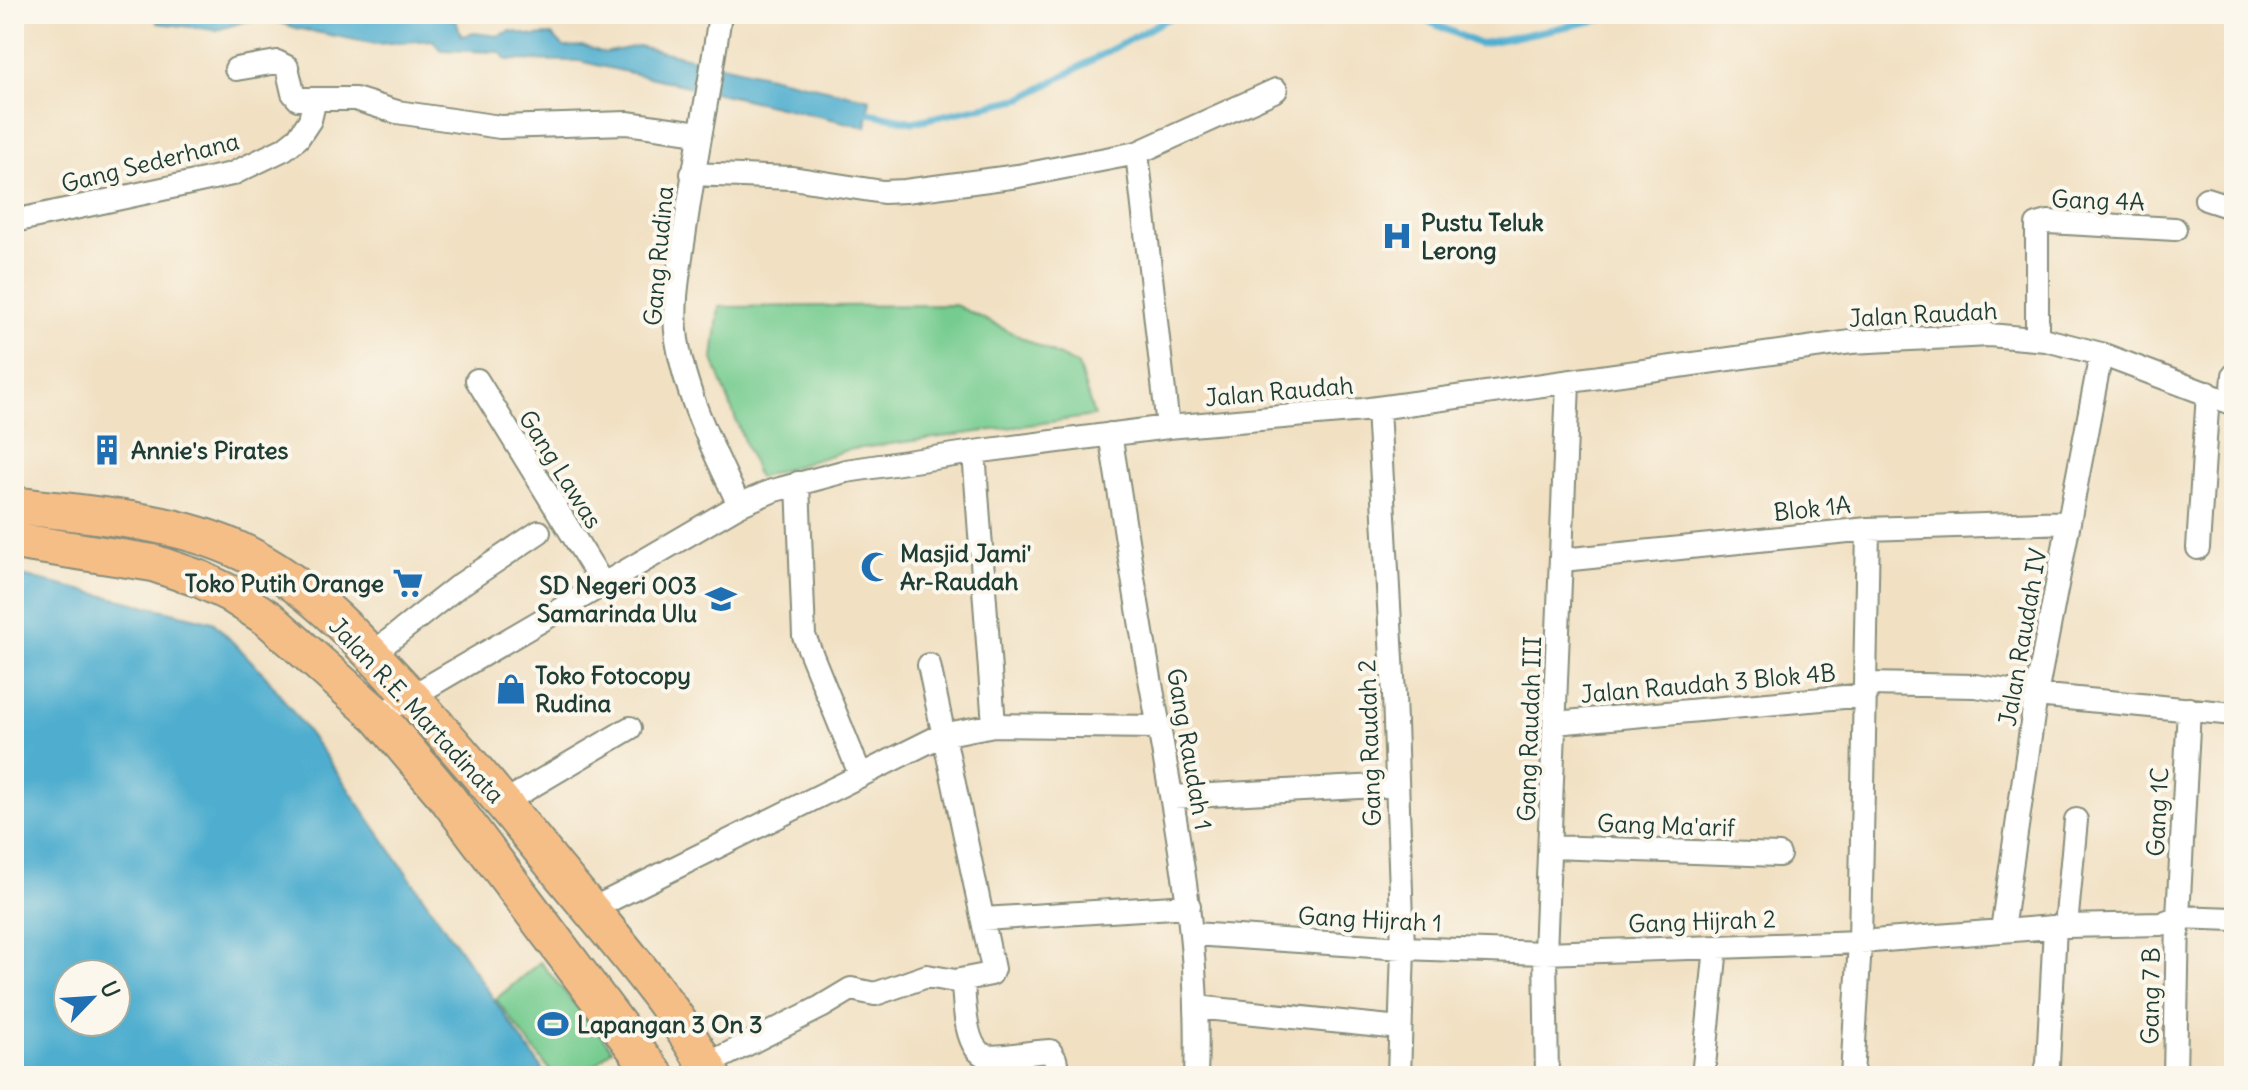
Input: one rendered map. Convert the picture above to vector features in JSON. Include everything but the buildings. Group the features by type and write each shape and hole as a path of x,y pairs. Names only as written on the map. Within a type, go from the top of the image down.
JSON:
{"highway":[{"name":"Jalan R.E. Martadinata","path":"14,505 173,528 213,539 256,559 310,596 372,654 503,803 681,1024 709,1070"},
{"name":"Jalan R.E. Martadinata","path":"14,541 153,563 200,579 229,593 269,619 378,716 448,799 656,1076"}],"street":[{"name":"Gang Rudina","path":"720,14 708,97 692,174 675,312 677,341 697,410 739,505"},
{"path":"236,69 283,63 298,99 355,99 397,112 500,127 627,123 699,133"},
{"path":"692,174 792,178 868,190 905,191 1018,176 1137,153 1276,90"},
{"name":"Gang Sederhana","path":"14,221 232,174 284,149 298,138 310,120 315,99"},
{"path":"1137,153 1168,427"},
{"path":"2206,199 2234,208"},
{"name":"Gang 4A","path":"2037,339 2037,225 2048,222 2175,229"},
{"name":"Jalan Raudah","path":"378,716 739,505 798,483 846,471 1168,427 1378,409 1851,342 1989,335 2037,339 2101,354 2233,404"},
{"name":"Jalan Raudah IV","path":"2002,930 2036,695 2101,354"},
{"path":"2233,404 2234,375"},
{"name":"Gang Lawas","path":"477,380 603,584"},
{"name":"Gang Raudah III","path":"1547,1076 1545,953 1568,383"},
{"path":"2198,548 2208,393"},
{"name":"Gang Raudah 2","path":"1378,409 1392,648 1403,948 1399,1076"},
{"name":"Gang Raudah 1","path":"1110,434 1173,797 1193,934 1196,1076"},
{"path":"974,452 994,725"},
{"path":"798,483 804,636 860,774"},
{"name":"Blok 1A","path":"1562,560 1868,529 2069,522"},
{"path":"1852,1076 1860,942 1868,529"},
{"path":"372,654 457,587 539,532"},
{"path":"709,1070 851,989 875,994 927,976 955,981 988,976 993,969 929,665"},
{"name":"Jalan Raudah 3 Blok 4B","path":"1555,723 1866,690 1975,686 2234,714"},
{"name":"Gang 1C","path":"2178,917 2189,709"},
{"path":"590,910 942,735 994,725 1159,727"},
{"path":"503,803 630,728"},
{"path":"1173,797 1397,785"},
{"path":"2044,1076 2048,1064 2060,926 2076,820"},
{"name":"Gang Ma'arif","path":"1551,847 1779,855"},
{"path":"983,919 1189,906"},
{"name":"Gang Hijrah 2","path":"1545,953 1860,942 2060,926 2161,924 2178,917 2234,919"},
{"name":"Gang 7 B","path":"2175,1076 2178,917"},
{"name":"Gang Hijrah 1","path":"1193,934 1403,948 1545,953"},
{"path":"1703,1076 1716,947"},
{"path":"963,980 970,1038 976,1049 988,1056 1050,1051 1059,1076"},
{"path":"1196,1007 1400,1028"}],"green space":[{"path":"955,305 1078,365 1094,416 847,450 758,478 713,359 719,307"},
{"name":"Lapangan 3 On 3","path":"540,962 612,1049 584,1076 554,1076 496,999"}],"water":[{"path":"152,14 429,14 456,20 461,36 475,33 497,36 511,31 533,36 552,35 564,47 584,46 604,53 638,46 870,99 866,127 579,61 507,60 500,52 440,50 433,40 376,44 295,28 270,19 246,21 217,30 158,23"},
{"path":"14,574 213,622 266,676 325,755 547,1076 14,1076"}],"waterway":[{"path":"859,111 913,122 1023,98 1176,14"},
{"path":"1412,14 1479,44 1602,19 1602,14"}],"place":[{"name":"Pustu Teluk Lerong","path":"1397,236"},
{"name":"Annie's Pirates","path":"107,450"},
{"name":"Masjid Jami' Ar-Raudah","path":"876,567"},
{"name":"Toko Putih Orange","path":"408,583"},
{"name":"SD Negeri 003 Samarinda Ulu","path":"721,599"},
{"name":"Toko Fotocopy Rudina","path":"511,689"},
{"name":"Lapangan 3 On 3","path":"553,1024"}]}
